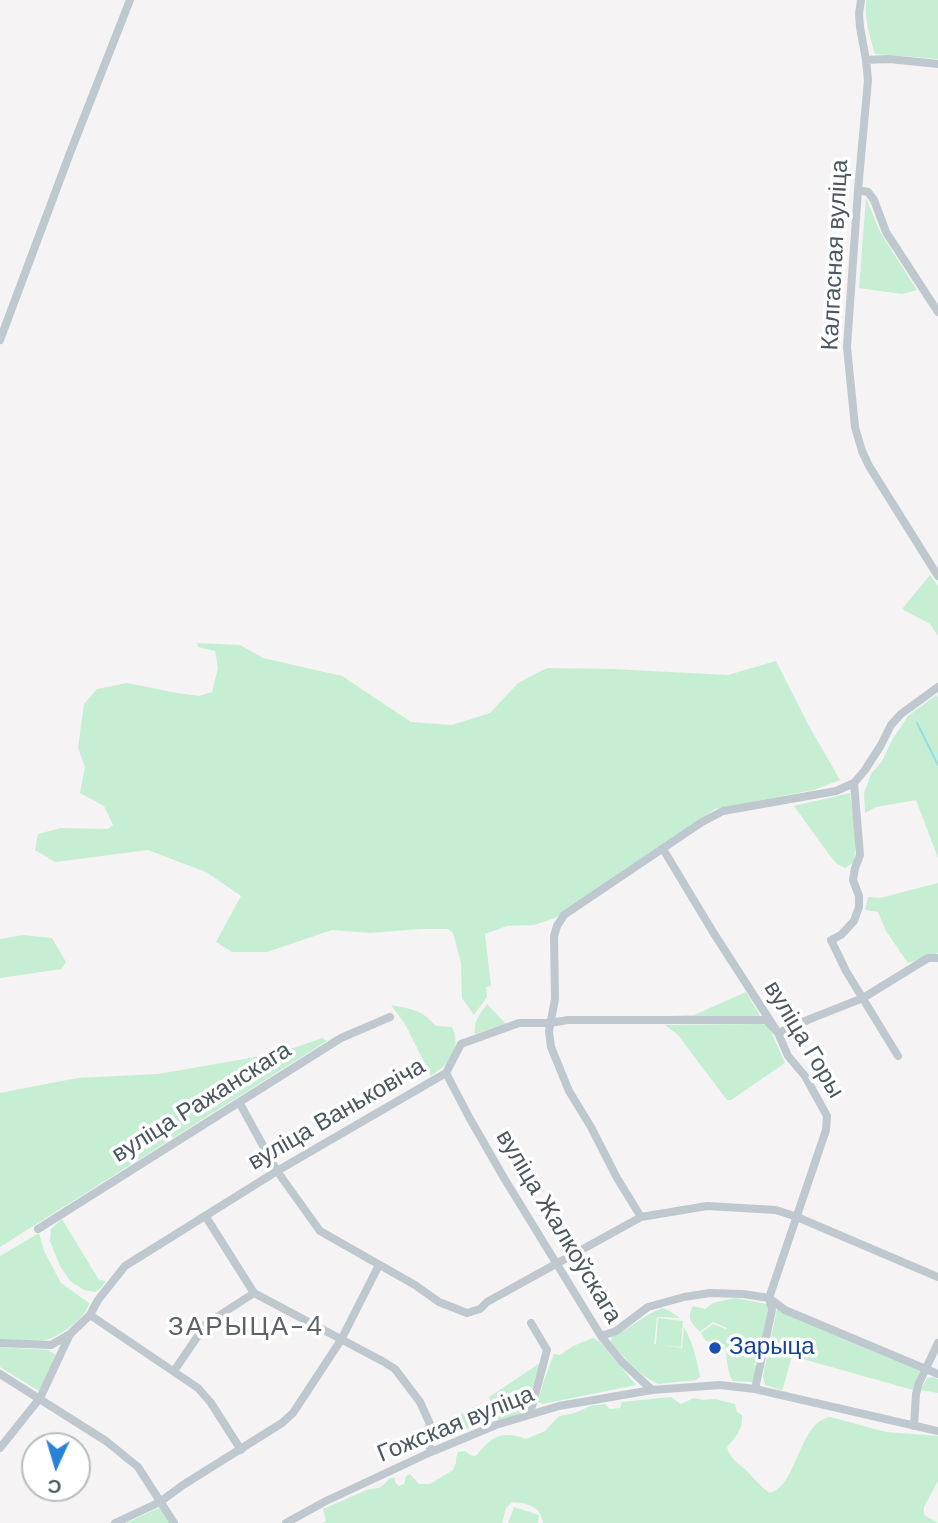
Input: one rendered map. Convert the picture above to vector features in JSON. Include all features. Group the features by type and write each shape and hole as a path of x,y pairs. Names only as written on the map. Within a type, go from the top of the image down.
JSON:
{"street":[{"path":"0,340 130,0"},
{"name":"Калгасная вуліца","path":"860,0 860,27 868,80 847,346 855,427 869,466 938,576"},
{"path":"866,60 889,59 938,64"},
{"path":"858,190 868,192 874,200 886,232 938,312"},
{"path":"641,1217 569,1091 551,1047 549,1031 555,999 556,926 564,915 702,822 723,811 836,791 854,783 866,770 891,724 938,687"},
{"path":"854,783 860,855 853,880 859,896 859,907 854,921 841,935 831,940 846,971 898,1056"},
{"name":"вуліца Горы","path":"663,849 778,1033 788,1056 805,1076 827,1116 826,1130 769,1298 772,1310 755,1389"},
{"path":"778,1033 863,998 929,958 937,957"},
{"name":"вуліца Ражанскага","path":"38,1229 341,1038 390,1017"},
{"name":"вуліца Ваньковіча","path":"0,1448 40,1398 70,1334 90,1315 98,1300 125,1266 277,1171 446,1073 461,1044 519,1023 569,1020 765,1020 778,1033"},
{"name":"вуліца Жалкоўскага","path":"446,1073 504,1178 601,1336 622,1362 652,1390"},
{"path":"239,1102 277,1171 320,1231 415,1285 439,1302 467,1313 480,1309 487,1302 641,1217 707,1206 776,1210 938,1277"},
{"path":"206,1217 254,1293 395,1369 420,1402 430,1424 427,1438 431,1452"},
{"path":"115,1523 160,1503 183,1485 282,1423 292,1413 341,1340 379,1265"},
{"path":"174,1371 206,1324 254,1293"},
{"path":"601,1336 616,1331 648,1307 684,1297 710,1293 769,1298 785,1310 938,1374"},
{"path":"90,1315 198,1388 211,1403 241,1450"},
{"path":"530,1414 547,1350 531,1323"},
{"path":"0,1343 51,1345 70,1334"},
{"path":"914,1426 919,1383 938,1343"},
{"path":"0,1374 106,1441 138,1467 174,1523"},
{"name":"Гожская вуліца","path":"286,1523 326,1501 496,1425 587,1400 652,1390 720,1385 755,1389 938,1430"}],"green space":[{"path":"866,0 938,0 938,59 875,54 869,34"},
{"path":"866,198 880,232 917,290 902,294 859,288"},
{"path":"930,575 938,586 938,636 930,624 902,609"},
{"path":"197,643 240,645 263,658 342,676 411,722 452,725 490,713 518,683 547,668 728,675 776,661 840,780 814,790 715,809 555,918 534,925 507,926 485,934 491,986 486,987 487,997 474,1015 462,998 461,963 453,933 448,929 370,933 332,930 267,952 232,952 216,942 241,896 206,872 148,850 55,862 35,850 38,834 61,828 108,829 113,825 104,806 80,793 85,767 78,748 84,704 97,689 127,683 199,696 212,692 218,668 215,651 198,647"},
{"path":"936,695 938,858 916,800 876,807 865,813 864,793 871,774 882,761 908,716"},
{"path":"850,793 856,837 854,862 845,868 831,857 794,806"},
{"path":"938,883 938,953 908,963 886,931 878,912 865,910 868,897 880,898"},
{"path":"22,935 52,938 66,962 61,969 0,978 0,939"},
{"path":"746,992 759,1017 669,1016 694,1015"},
{"path":"487,1004 506,1024 475,1034 476,1021"},
{"path":"391,1005 416,1011 436,1026 452,1027 455,1042 452,1055 431,1076 405,1024"},
{"path":"665,1025 768,1025 785,1063 731,1100 727,1100 678,1035"},
{"path":"322,1038 327,1041 0,1247 0,1093 77,1078 158,1074 279,1053"},
{"path":"62,1219 99,1280 106,1281 95,1292 84,1290 70,1281 60,1266 50,1241 51,1229"},
{"path":"39,1233 44,1251 61,1283 89,1303 87,1309 71,1326 50,1338 22,1342 0,1340 0,1256"},
{"path":"735,1298 767,1304 768,1317 757,1362 753,1365 756,1365 753,1382 733,1381 728,1369 725,1345 706,1341 701,1333 713,1324 727,1328 713,1322 700,1332 690,1317 693,1306 705,1309 713,1303"},
{"path":"662,1308 680,1318 657,1317 654,1344 658,1318 683,1321 681,1347 661,1345 682,1348 684,1327 698,1364 700,1377 696,1380 658,1384 638,1371 611,1342 612,1336"},
{"path":"777,1309 920,1370 913,1390 792,1356 783,1388 781,1390 765,1385 763,1376"},
{"path":"593,1338 600,1342 636,1385 543,1404 538,1402 554,1354 560,1355"},
{"path":"0,1347 48,1350 56,1355 39,1391 0,1367"},
{"path":"540,1363 525,1412 499,1421 489,1397"},
{"path":"927,1378 938,1379 938,1393 921,1390"},
{"path":"671,1397 681,1404 694,1398 735,1404 742,1420 738,1433 727,1447 728,1451 736,1462 770,1493 787,1479 811,1430 830,1417 886,1432 938,1436 938,1481 924,1507 924,1515 938,1523 543,1523 542,1517 532,1506 512,1502 506,1508 502,1523 323,1523 326,1521 323,1509 369,1489 379,1488 390,1478 395,1478 399,1486 404,1484 406,1476 410,1474 419,1484 430,1484 453,1470 458,1452 465,1451 476,1456 492,1439 511,1435 526,1439 545,1431 559,1416 590,1406 605,1404 610,1409 620,1408 622,1402"},
{"path":"479,1404 487,1416 485,1422 434,1443 433,1437 437,1428"},
{"path":"161,1507 171,1523 126,1523"},
{"path":"514,1507 539,1515 538,1523 508,1523"}],"waterway":[{"path":"917,723 938,765"}],"place":[{"name":"Зарыца","path":"715,1348"}],"district":[{"name":"ЗАРЫЦА-4","path":"246,1328"}]}
